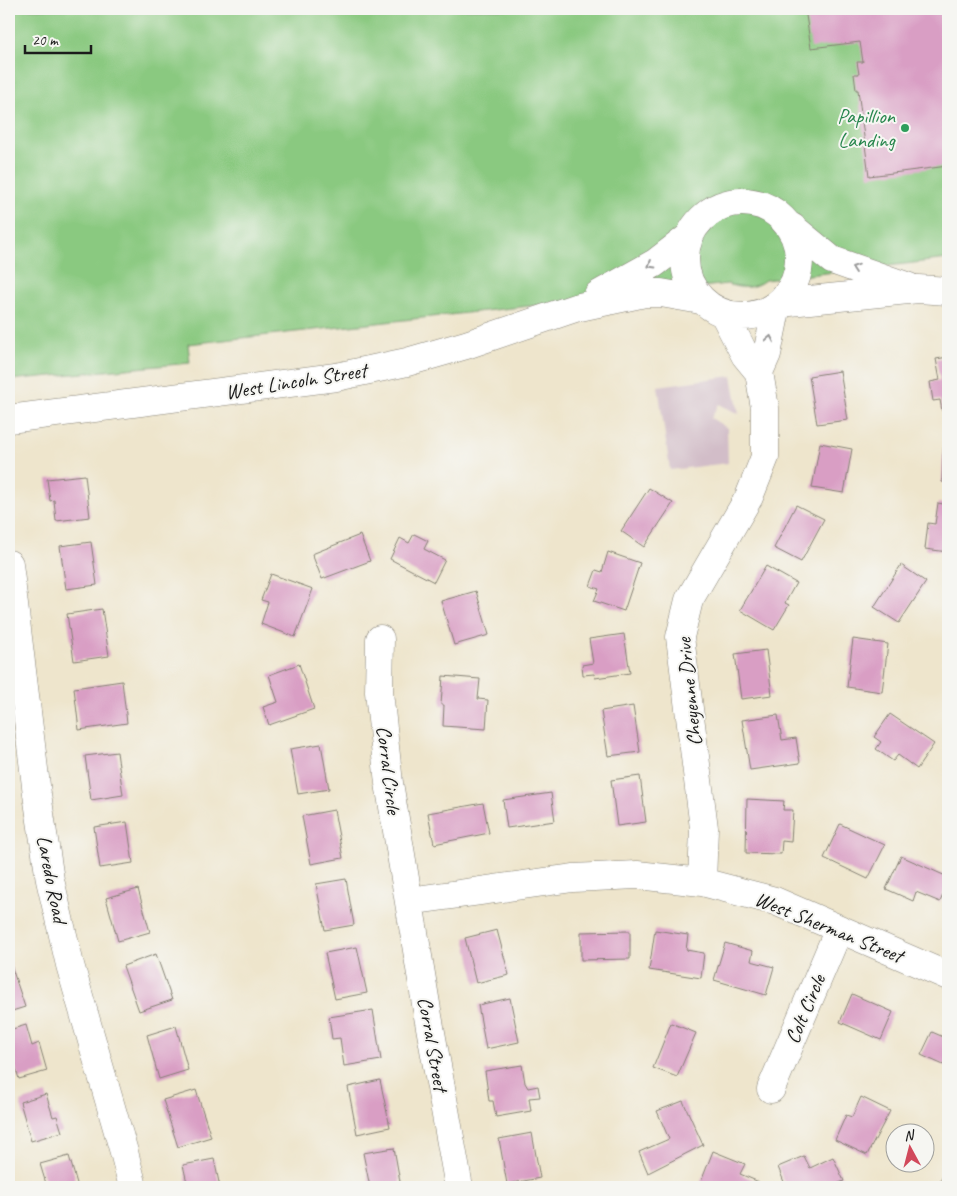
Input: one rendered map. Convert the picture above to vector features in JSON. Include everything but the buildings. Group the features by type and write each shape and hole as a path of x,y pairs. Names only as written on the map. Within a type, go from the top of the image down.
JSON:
{"street":[{"path":"792,226 800,254 799,269 788,295 778,304 765,312 738,317 724,314 712,308 701,300 692,289 684,262 690,236 697,224 718,207 730,203 744,202 770,209 792,226 832,260 918,290"},
{"name":"West Lincoln Street","path":"575,308 655,263 690,236"},
{"path":"778,304 918,290 948,291"},
{"name":"West Lincoln Street","path":"9,419 336,378 407,362 466,345 575,308 645,293 701,300"},
{"path":"759,372 767,354 778,304"},
{"name":"Cheyenne Drive","path":"702,882 704,828 680,637 689,600 749,497 765,457 765,408 759,372 745,355 724,314"},
{"name":"Laredo Road","path":"9,564 37,794 50,880 70,964 133,1187"},
{"name":"Corral Circle","path":"380,639 379,692 388,783 409,901"},
{"name":"West Sherman Street","path":"409,901 573,878 637,875 702,882 775,901 948,976"},
{"name":"Corral Street","path":"409,901 459,1187"},
{"name":"Colt Circle","path":"771,1089 839,929"}],"shaded area":[{"path":"732,376 739,414 719,404 711,418 727,428 728,463 670,470 658,386"}],"green space":[{"name":"Papillion Landing","path":"9,9 948,9 948,259 765,280 747,287 737,287 728,284 188,344 190,363 9,380"}],"place":[{"name":"Papillion Landing","path":"905,128"}]}
